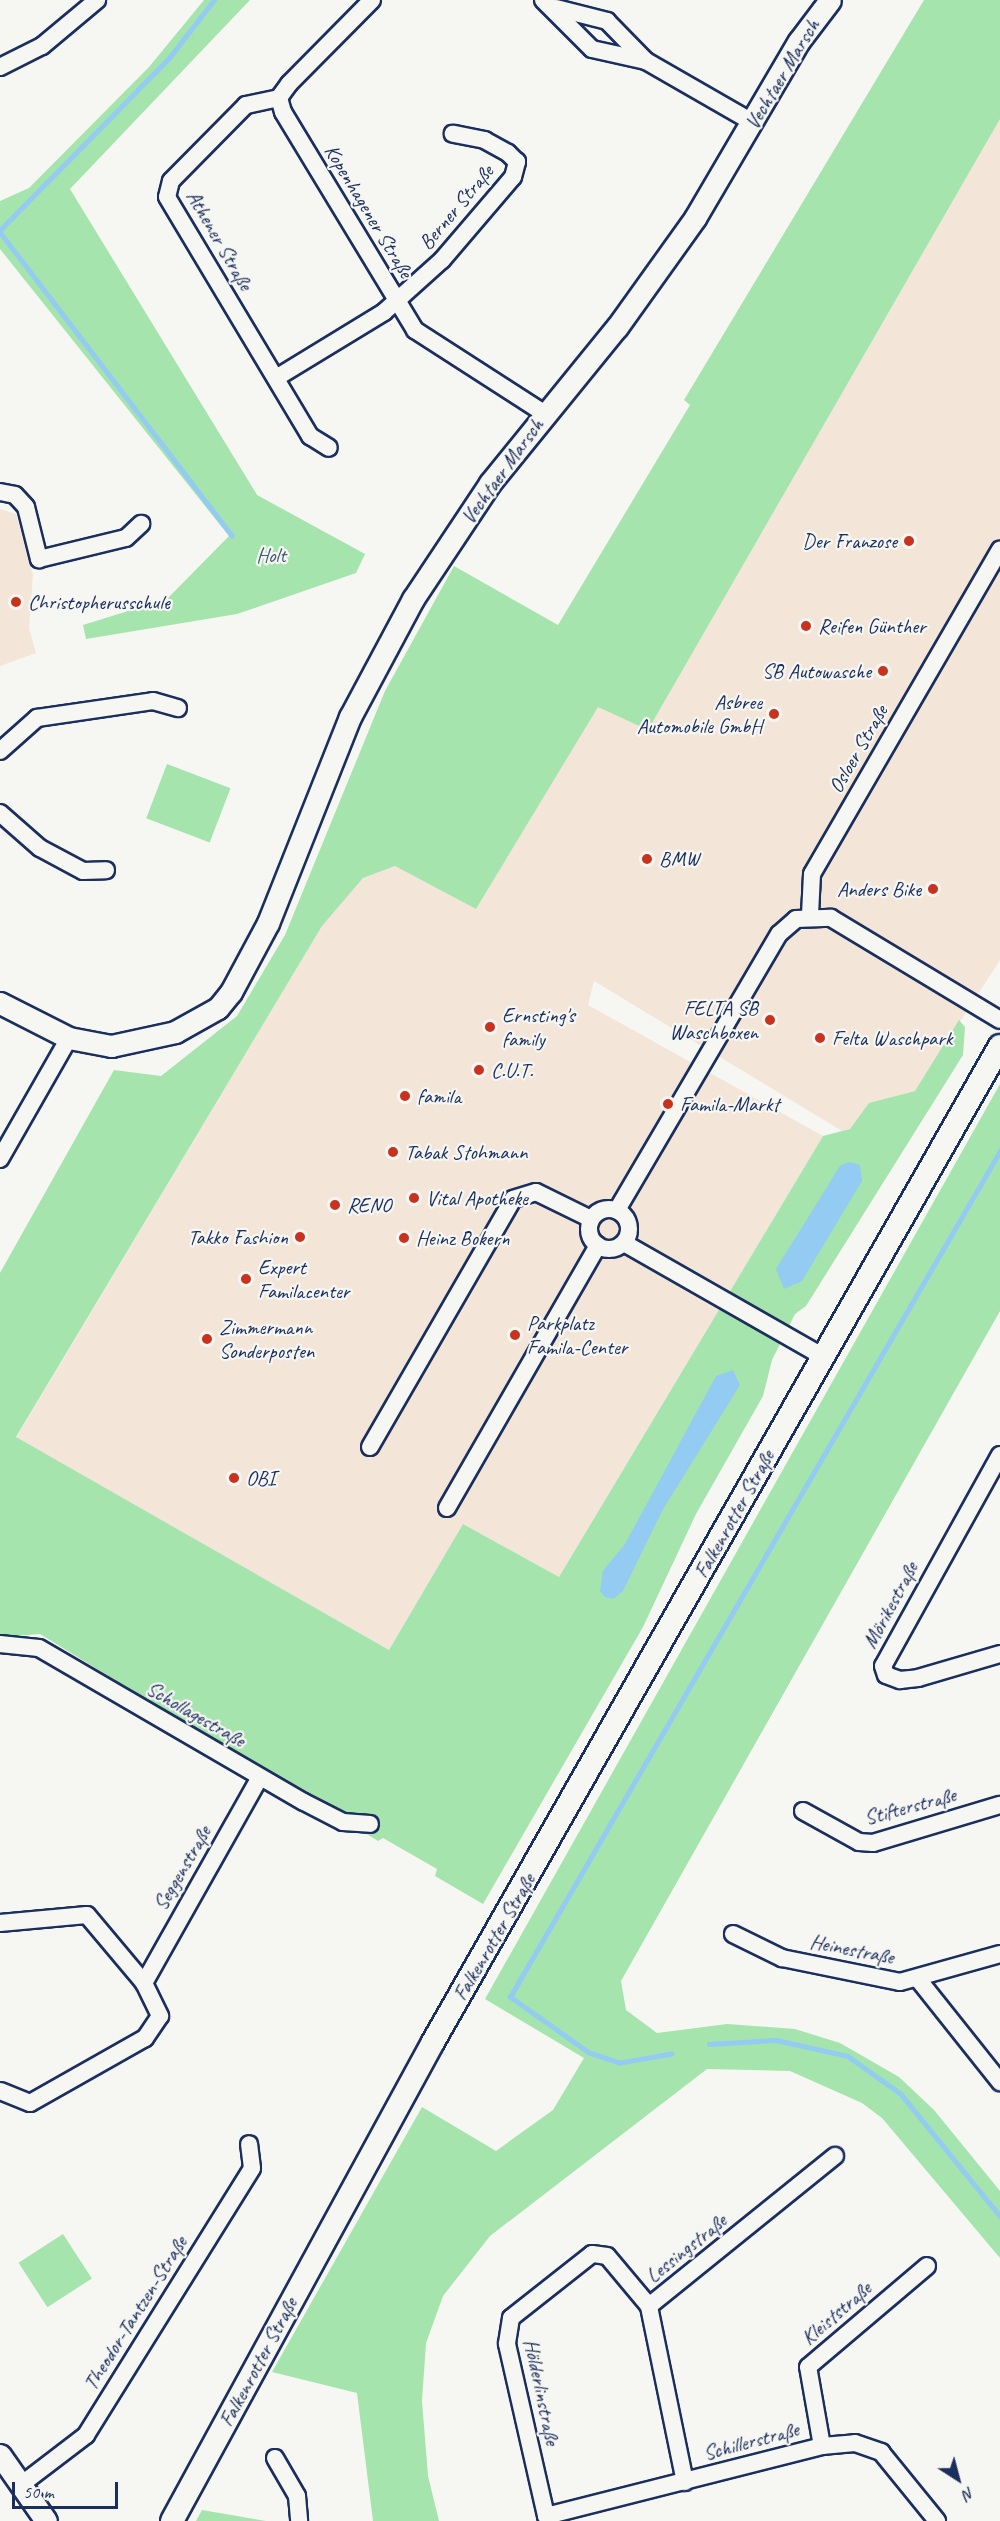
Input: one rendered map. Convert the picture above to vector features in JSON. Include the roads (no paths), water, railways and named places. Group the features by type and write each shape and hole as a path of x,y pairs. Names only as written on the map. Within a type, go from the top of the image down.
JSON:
{"main road":[{"name":"Falkenrotter Straße","path":"172,2521 433,2042 1000,1047"}],"street":[{"path":"0,67 42,45 97,0"},
{"path":"279,99 372,0"},
{"name":"Vechtaer Marsch","path":"0,1003 69,1038 111,1046 146,1041 218,1008 268,923 350,717 413,599 544,413 664,262 752,122 822,3"},
{"path":"549,4 607,21 646,61 752,122"},
{"path":"549,4 592,49 646,61"},
{"name":"Kopenhagener Straße","path":"279,99 415,330 544,413"},
{"name":"Athener Straße","path":"279,99 246,105 171,181 167,197 310,436 329,448"},
{"name":"Berner Straße","path":"396,300 442,260 513,177 517,162 508,153 485,140 453,134"},
{"path":"276,378 396,300"},
{"path":"0,492 15,495 26,507 39,559 126,538 141,524"},
{"name":"Osloer Straße","path":"810,915 812,874 1000,550"},
{"path":"0,750 37,718 153,700 178,708"},
{"path":"0,813 40,848 83,871 106,870"},
{"path":"617,1210 779,934 810,915 831,918 1000,1020"},
{"path":"0,1160 69,1038"},
{"path":"370,1447 513,1199 536,1192 591,1219"},
{"path":"624,1243 628,1221 617,1210 602,1210 591,1219 589,1231 598,1245 606,1249 624,1243 822,1356"},
{"path":"447,1508 598,1245"},
{"name":"Mörikestraße","path":"1000,1455 883,1666 886,1675 909,1679 1000,1654"},
{"name":"Schollagestraße","path":"0,1644 39,1648 260,1777 343,1822 370,1824"},
{"name":"Seggenstraße","path":"144,1983 260,1777"},
{"name":"Stifterstraße","path":"803,1811 858,1842 873,1843 1000,1805"},
{"path":"0,1923 87,1914 144,1983 160,2016 146,2038 30,2103 0,2091"},
{"name":"Heinestraße","path":"733,1934 782,1958 900,1982 918,1979 1000,1954"},
{"path":"918,1979 1000,2082"},
{"name":"Theodor-Tantzen-Straße","path":"22,2484 86,2435 252,2168 249,2144"},
{"name":"Lessingstraße","path":"685,2482 649,2306 835,2156"},
{"name":"Hölderlinstraße","path":"546,2516 507,2344 510,2318 592,2254 607,2256 649,2306"},
{"name":"Kleiststraße","path":"822,2446 808,2367 927,2266"},
{"name":"Schillerstraße","path":"546,2516 822,2446 869,2444 937,2521"},
{"path":"0,2455 46,2521"},
{"path":"275,2458 297,2496 299,2521"}],"water":[{"path":"849,1162 860,1165 862,1181 802,1281 784,1289 776,1269 840,1166"},
{"path":"733,1370 740,1385 662,1511 623,1591 613,1599 605,1597 600,1591 603,1571 625,1544 716,1376"}],"waterway":[{"path":"0,230 169,58 214,0"},
{"path":"0,232 232,535"},
{"path":"672,2054 620,2063 589,2053 510,1997 1000,1151"},
{"path":"709,2044 776,2040 848,2056 901,2094 1000,2216"}],"place":[{"name":"Der Franzose","path":"909,541"},
{"name":"Christopherusschule","path":"16,602"},
{"name":"Reifen Günther","path":"806,626"},
{"name":"SB Autowasche","path":"883,671"},
{"name":"Asbree Automobile GmbH","path":"774,714"},
{"name":"BMW","path":"647,859"},
{"name":"Anders Bike","path":"933,889"},
{"name":"FELTA SB Waschboxen","path":"770,1020"},
{"name":"Ernsting's family","path":"490,1027"},
{"name":"Felta Waschpark","path":"820,1038"},
{"name":"C.U.T.","path":"479,1070"},
{"name":"famila","path":"405,1096"},
{"name":"Famila-Markt","path":"668,1104"},
{"name":"Tabak Stohmann","path":"393,1152"},
{"name":"Vital Apotheke","path":"414,1198"},
{"name":"RENO","path":"335,1205"},
{"name":"Takko Fashion","path":"300,1237"},
{"name":"Heinz Bokern","path":"404,1238"},
{"name":"Expert Familacenter","path":"246,1279"},
{"name":"Parkplatz Famila-Center","path":"515,1335"},
{"name":"Zimmermann Sonderposten","path":"207,1339"},
{"name":"OBI","path":"234,1478"}],"park label":[{"name":"Holt","path":"271,555"}]}
